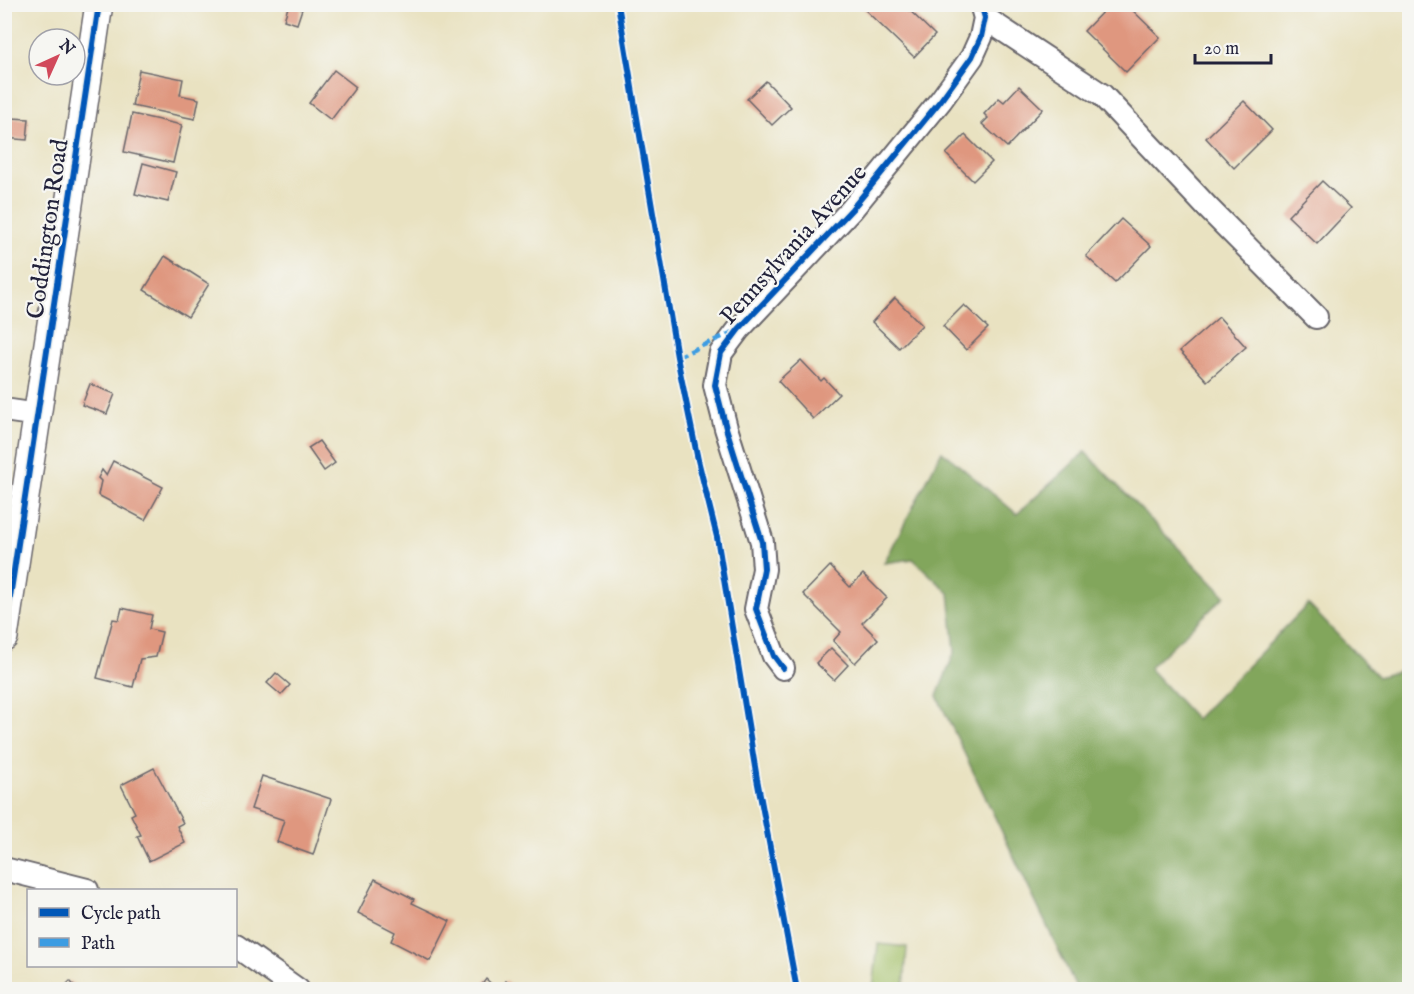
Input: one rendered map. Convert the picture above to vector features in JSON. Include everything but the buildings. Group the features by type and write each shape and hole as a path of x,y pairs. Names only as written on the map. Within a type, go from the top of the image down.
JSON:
{"street":[{"name":"Coddington Road","path":"4,637 99,4"},
{"path":"983,11 1102,95 1208,208 1316,317"},
{"name":"Pennsylvania Avenue","path":"783,668 774,656 756,609 765,569 762,542 715,385 721,353 739,329 852,209 942,100 972,57 981,37 983,11"},
{"path":"4,410 38,415"},
{"path":"4,869 79,889"},
{"path":"237,947 298,990"}],"green space":[{"path":"942,451 1017,514 1085,452 1225,596 1149,668 1196,719 1308,604 1378,677 1409,668 1409,989 1077,989 937,696 955,651 949,593 913,559 884,563"},
{"path":"878,944 907,947 904,989 873,989"}],"marked path":[{"path":"677,357 733,332"}],"cycle path":[{"path":"4,637 99,4"},
{"path":"618,4 677,357 698,460 717,537 757,779 797,990"},
{"path":"783,668 774,656 756,609 764,569 762,542 715,385 721,353 739,329 852,209 941,100 972,57 981,37 985,18 981,4"}]}
